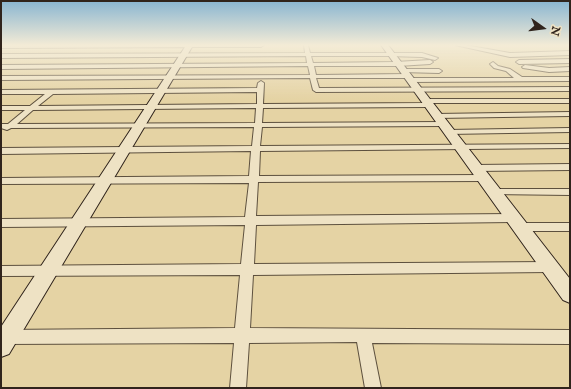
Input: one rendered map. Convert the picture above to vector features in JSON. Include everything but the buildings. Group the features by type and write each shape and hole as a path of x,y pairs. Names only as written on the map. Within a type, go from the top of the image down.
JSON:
{"street":[{"path":"1,133 5,126 32,107 85,63"},
{"path":"1,67 82,66 105,63"},
{"path":"3,340 179,63"},
{"path":"291,63 400,67 520,79 570,79"},
{"path":"371,63 533,88 570,89"},
{"path":"1,78 313,76 423,63"},
{"path":"540,63 519,64 542,69 570,69"},
{"path":"493,64 496,67 508,70 570,114"},
{"path":"310,65 318,106"},
{"path":"400,67 550,267 565,280 570,294"},
{"path":"316,90 400,67 439,71"},
{"path":"238,388 262,77"},
{"path":"1,92 260,90"},
{"path":"1,108 318,106 570,100"},
{"path":"442,124 570,114"},
{"path":"5,126 442,124 570,130"},
{"path":"1,151 125,148 570,146"},
{"path":"1,181 253,180 479,173 570,167"},
{"path":"494,192 570,192"},
{"path":"1,223 250,221 516,222 570,227"},
{"path":"1,271 550,267"},
{"path":"3,340 363,335 570,337"},
{"path":"363,335 373,388"}]}
